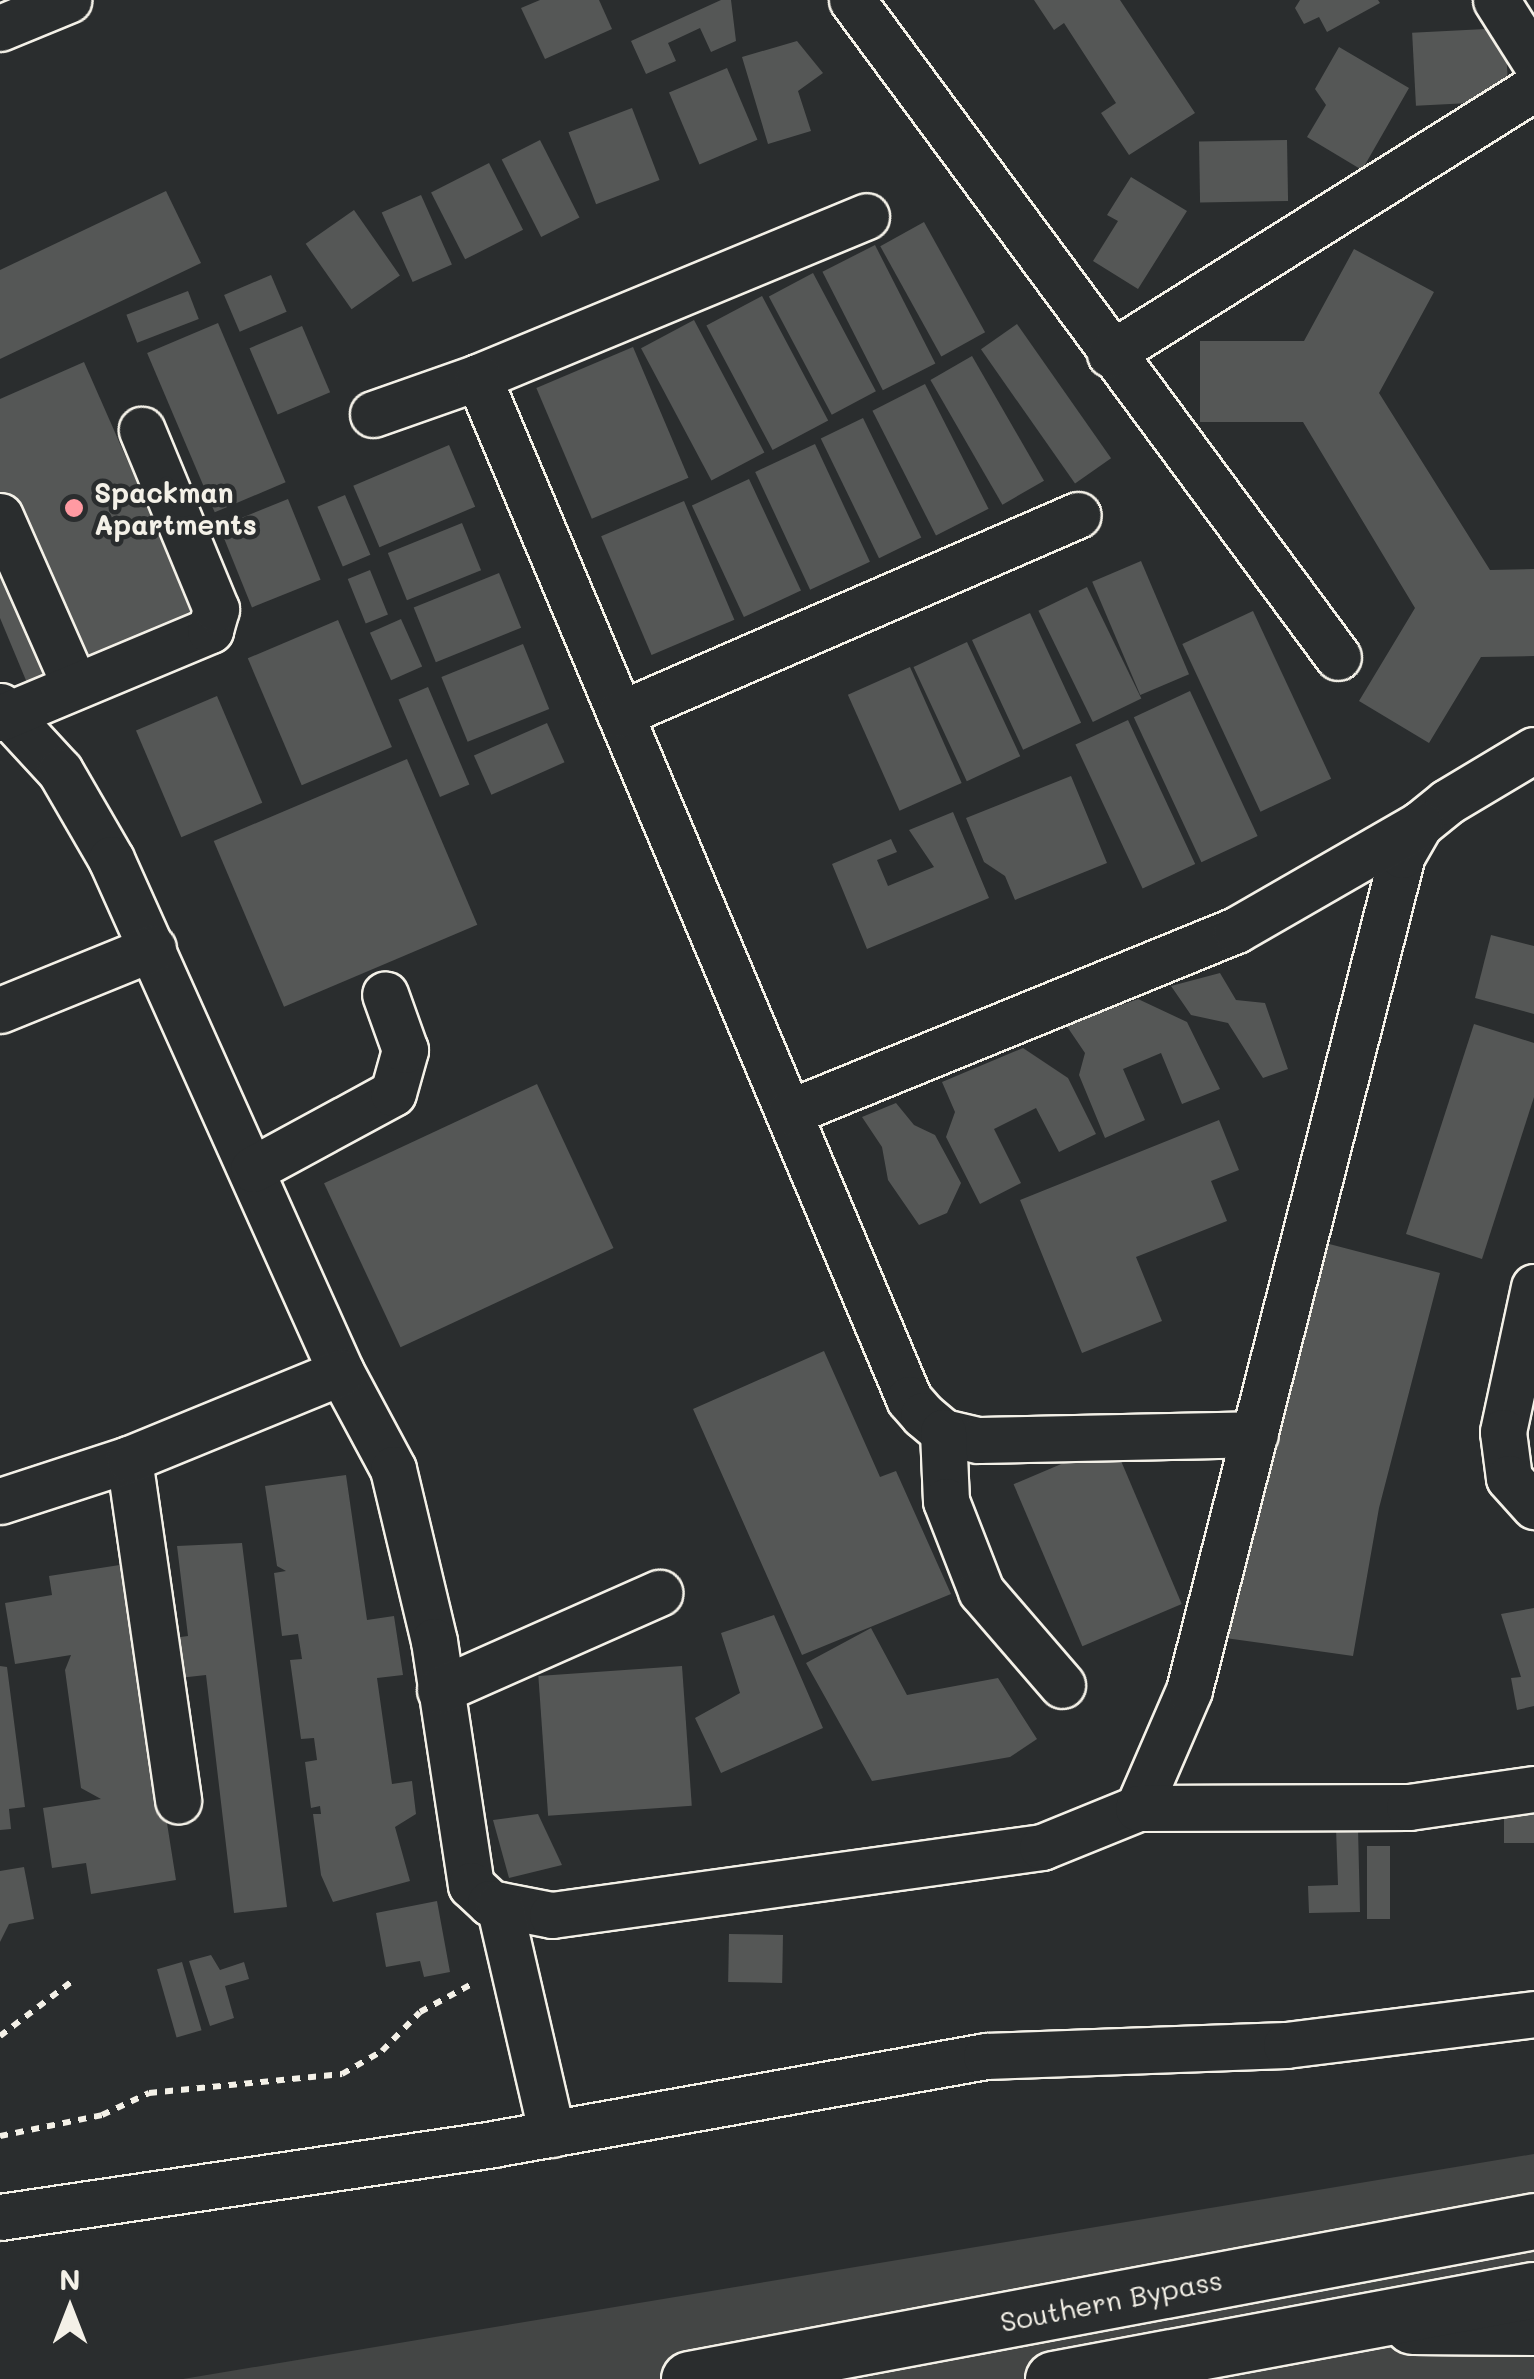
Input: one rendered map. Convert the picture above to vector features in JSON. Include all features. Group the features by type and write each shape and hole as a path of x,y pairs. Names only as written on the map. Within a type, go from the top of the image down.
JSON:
{"main road":[{"path":"1333,2258 1534,2199"},
{"name":"Southern Bypass","path":"689,2379 1534,2221"},
{"path":"1053,2379 1534,2290"},
{"path":"1339,2326 1534,2327"}],"street":[{"path":"852,0 1338,658"},
{"path":"1496,0 1534,60"},
{"path":"1110,354 1534,88"},
{"path":"372,414 478,377 866,216"},
{"path":"478,377 910,1400 944,1432 978,1440 1254,1434"},
{"path":"142,430 216,609 210,630 2,713 60,771 153,948 341,1372 393,1469 440,1690 471,1885 500,1905 552,1915 1042,1846 1138,1808 1409,1807 1534,1789"},
{"path":"620,714 1078,515"},
{"path":"0,516 74,684"},
{"path":"790,1112 1236,930 1420,824 1534,750"},
{"path":"1138,1808 1189,1690 1402,855 1420,824"},
{"path":"0,1010 153,948"},
{"path":"253,1169 393,1092 405,1050 386,994"},
{"path":"1534,1287 1503,1432 1509,1478 1534,1506"},
{"path":"0,1501 130,1459 341,1372"},
{"path":"944,1432 946,1501 981,1591 1062,1685"},
{"path":"130,1459 178,1801"},
{"path":"440,1690 659,1593"},
{"path":"500,1905 552,2134"},
{"path":"0,2216 552,2134 986,2056 1286,2044 1534,2014"}],"path":[{"path":"0,2036 70,1982"},
{"path":"0,2136 102,2115 149,2093 342,2074 382,2051 420,2012 470,1984"}],"shaded area":[{"path":"1534,2154 1534,2379 183,2379"}],"building":[{"path":"540,0 599,0 612,29 545,59 521,8"},
{"path":"721,0 731,0 736,41 711,52 700,28 668,43 676,61 646,74 631,41"},
{"path":"1034,0 1120,0 1195,113 1129,155 1101,113 1116,103 1064,23 1054,30"},
{"path":"1300,0 1380,3 1327,32 1319,17 1304,24 1295,8"},
{"path":"1505,28 1509,101 1416,106 1412,33"},
{"path":"797,41 823,73 798,91 811,131 768,144 742,57"},
{"path":"1339,47 1409,88 1362,170 1307,137 1326,105 1315,89"},
{"path":"727,68 757,140 699,164 669,93"},
{"path":"632,108 660,180 596,204 569,132"},
{"path":"540,140 579,218 541,237 502,160"},
{"path":"1287,140 1288,201 1200,203 1199,142"},
{"path":"489,163 523,230 465,259 431,193"},
{"path":"1131,177 1187,211 1138,289 1093,261 1118,221 1107,215"},
{"path":"166,191 201,263 0,359 0,270"},
{"path":"421,195 452,264 413,282 382,212"},
{"path":"354,210 400,276 352,309 306,244"},
{"path":"924,222 985,332 941,356 880,246"},
{"path":"875,245 935,364 883,390 822,272"},
{"path":"1354,249 1434,292 1379,393 1490,570 1534,569 1534,656 1481,657 1429,743 1359,701 1415,608 1303,422 1200,422 1200,341 1304,341"},
{"path":"813,273 876,391 832,415 769,296"},
{"path":"271,275 287,312 240,332 224,295"},
{"path":"188,291 199,319 137,343 126,315"},
{"path":"762,296 828,420 773,450 706,326"},
{"path":"694,320 764,452 711,481 641,348"},
{"path":"218,323 286,482 215,512 147,353"},
{"path":"1017,324 1111,458 1075,484 981,349"},
{"path":"302,326 330,392 278,415 250,348"},
{"path":"633,347 688,478 592,519 536,388"},
{"path":"972,356 1044,481 1002,505 930,380"},
{"name":"Spackman Apartments","path":"84,362 198,621 30,690 0,618 0,399"},
{"path":"925,384 989,509 936,536 872,411"},
{"path":"863,418 921,538 879,558 821,439"},
{"path":"815,444 870,562 810,590 755,472"},
{"path":"449,445 475,507 379,547 353,486"},
{"path":"749,479 801,590 744,617 692,506"},
{"path":"345,495 370,555 343,567 317,507"},
{"path":"288,499 321,580 252,607 219,527"},
{"path":"684,501 734,620 652,655 601,536"},
{"path":"462,523 481,570 407,600 388,553"},
{"path":"1141,561 1189,674 1140,695 1092,582"},
{"path":"370,570 388,615 366,623 348,579"},
{"path":"499,573 521,628 436,662 414,607"},
{"path":"1087,587 1141,698 1093,722 1038,611"},
{"path":"1253,611 1331,779 1260,812 1182,644"},
{"path":"1030,613 1081,723 1023,750 972,640"},
{"path":"401,619 422,667 391,680 370,633"},
{"path":"338,620 392,747 302,785 248,658"},
{"path":"967,642 1020,756 967,781 914,667"},
{"path":"523,644 549,709 468,742 441,677"},
{"path":"910,667 962,783 900,811 848,695"},
{"path":"428,687 469,785 440,797 399,700"},
{"path":"1190,691 1258,836 1201,862 1134,717"},
{"path":"217,696 262,803 181,837 136,730"},
{"path":"1128,720 1195,864 1143,889 1075,745"},
{"path":"547,723 564,762 491,795 474,756"},
{"path":"407,759 477,925 284,1007 214,841"},
{"path":"1071,776 1107,863 1015,900 1005,876 984,862 966,818"},
{"path":"953,812 989,898 867,949 832,864 891,839 897,852 877,860 888,886 934,867 909,830"},
{"path":"1491,935 1534,946 1534,1014 1475,998"},
{"path":"1220,973 1236,1000 1265,1003 1288,1069 1263,1078 1228,1023 1191,1015 1171,986"},
{"path":"1138,999 1187,1022 1220,1089 1182,1104 1161,1053 1123,1069 1145,1120 1105,1138 1079,1075 1085,1053 1066,1025"},
{"path":"1474,1024 1534,1043 1534,1097 1482,1259 1406,1234"},
{"path":"1023,1048 1068,1078 1096,1134 1059,1152 1036,1108 994,1129 1021,1183 980,1204 946,1137 955,1112 942,1082"},
{"path":"537,1084 613,1248 401,1347 324,1183"},
{"path":"896,1103 914,1125 935,1135 961,1183 947,1213 919,1225 888,1180 882,1147 862,1117"},
{"path":"1219,1120 1239,1170 1211,1181 1227,1221 1136,1257 1162,1321 1082,1353 1020,1200"},
{"path":"1314,1240 1440,1273 1379,1508 1353,1656 1218,1637"},
{"path":"824,1351 880,1477 896,1471 951,1594 802,1655 693,1409"},
{"path":"1113,1442 1182,1604 1082,1646 1014,1484"},
{"path":"346,1475 367,1620 394,1616 403,1675 377,1678 392,1784 412,1781 416,1814 395,1827 410,1881 333,1902 321,1875 313,1814 321,1814 320,1806 311,1808 305,1762 317,1760 314,1738 301,1739 290,1660 302,1659 298,1634 282,1636 274,1573 286,1571 277,1566 265,1486"},
{"path":"242,1543 287,1907 234,1913 206,1675 170,1679 166,1639 188,1636 177,1546"},
{"path":"126,1564 176,1880 91,1894 86,1863 52,1868 43,1808 101,1799 81,1788 65,1670 71,1655 15,1664 5,1603 52,1595 49,1576"},
{"path":"1534,1608 1534,1706 1517,1710 1511,1678 1521,1677 1501,1614"},
{"path":"774,1615 823,1728 721,1773 695,1718 740,1693 721,1633"},
{"path":"871,1628 907,1695 998,1678 1037,1739 1010,1757 872,1781 806,1663"},
{"path":"0,1666 7,1667 25,1807 9,1809 11,1829 0,1830"},
{"path":"682,1666 692,1806 548,1816 538,1676"},
{"path":"1504,1810 1534,1810 1534,1843 1504,1843"},
{"path":"538,1814 562,1865 509,1878 493,1820"},
{"path":"1336,1828 1358,1828 1360,1912 1309,1913 1308,1886 1338,1885"},
{"path":"1367,1846 1390,1846 1390,1919 1367,1919"},
{"path":"24,1867 34,1919 9,1924 0,1942 0,1871"},
{"path":"437,1901 450,1972 424,1977 420,1961 386,1967 376,1913"},
{"path":"729,1934 783,1935 782,1983 728,1982"},
{"path":"211,1955 220,1970 244,1962 249,1979 225,1986 234,2018 210,2026 189,1961"},
{"path":"182,1962 202,2030 177,2037 157,1969"}],"place":[{"name":"Spackman Apartments","path":"74,508"}]}
